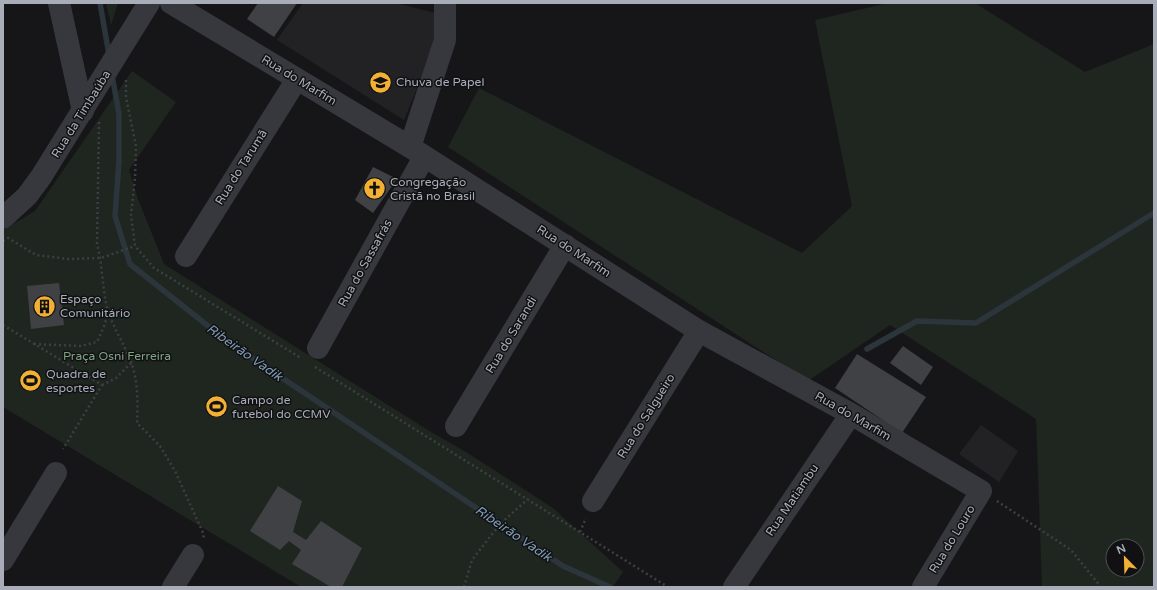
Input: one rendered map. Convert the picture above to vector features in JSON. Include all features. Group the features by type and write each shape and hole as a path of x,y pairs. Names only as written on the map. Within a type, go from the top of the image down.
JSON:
{"street":[{"path":"59,3 91,115"},
{"name":"Rua da Timbaúba","path":"3,218 27,196 91,115 101,81 149,3"},
{"name":"Rua do Marfim","path":"171,3 417,152 699,331 851,414 981,491"},
{"name":"Rua do Sassafrás","path":"318,348 417,152 445,40 445,3"},
{"name":"Rua do Tarumã","path":"186,256 297,79"},
{"name":"Rua do Sarandi","path":"456,426 565,245"},
{"name":"Rua do Salgueiro","path":"593,501 699,331"},
{"name":"Rua Matiambu","path":"734,587 851,414"},
{"path":"3,560 56,473"},
{"name":"Rua do Louro","path":"923,587 981,491"},
{"path":"173,587 192,556"}],"path":[{"path":"91,115 97,244 101,258 108,309 118,337 132,362 139,401 138,422 160,446 175,471 204,535"},
{"path":"3,241 8,238 36,255 69,259 101,258 135,246"},
{"path":"34,344 80,346 97,342 105,324 108,309"},
{"path":"3,325 102,385"},
{"path":"62,449 102,385 116,378 132,362"},
{"path":"981,491 1071,550 1101,587"},
{"path":"464,587 472,560 500,524 528,499"}],"shaded area":[{"name":"Chuva de Papel","path":"303,3 396,3 435,13 435,44 404,120 277,40"},
{"path":"981,425 1018,451 999,482 959,454"}],"green space":[{"path":"106,3 118,3 111,25"},
{"path":"888,3 975,3 1085,72 1154,44 1154,587 1042,587 1036,419 890,325 808,381 448,147 479,88 802,253 852,206 815,20"},
{"name":"Praça Osni Ferreira","path":"132,71 176,102 129,170 138,199 164,264 431,432 466,452 553,508 623,572 613,587 301,587 3,407 3,230 35,211"}],"building":[{"path":"258,3 297,3 274,37 247,19"},
{"name":"Congregação Cristã no Brasil","path":"373,167 397,179 373,213 355,200"},
{"name":"Espaço Comunitário","path":"59,283 64,325 31,329 27,286"},
{"path":"903,346 933,367 921,385 890,363"},
{"path":"857,354 926,397 902,433 835,388"},
{"path":"278,486 302,501 293,532 306,540 321,521 362,548 342,587 331,587 292,564 301,550 289,541 280,550 250,531"}],"waterway":[{"name":"Ribeirão Vadik","path":"100,3 109,55"},
{"name":"Ribeirão Vadik","path":"112,75 119,114 119,161 115,216 130,264 227,341 563,566 610,587"},
{"path":"867,349 917,321 976,323 1154,213"}],"place":[{"name":"Chuva de Papel","path":"381,82"},
{"name":"Congregação Cristã no Brasil","path":"375,189"},
{"name":"Espaço Comunitário","path":"45,306"},
{"name":"Quadra de esportes","path":"30,381"},
{"name":"Campo de futebol do CCMV","path":"217,407"}]}
